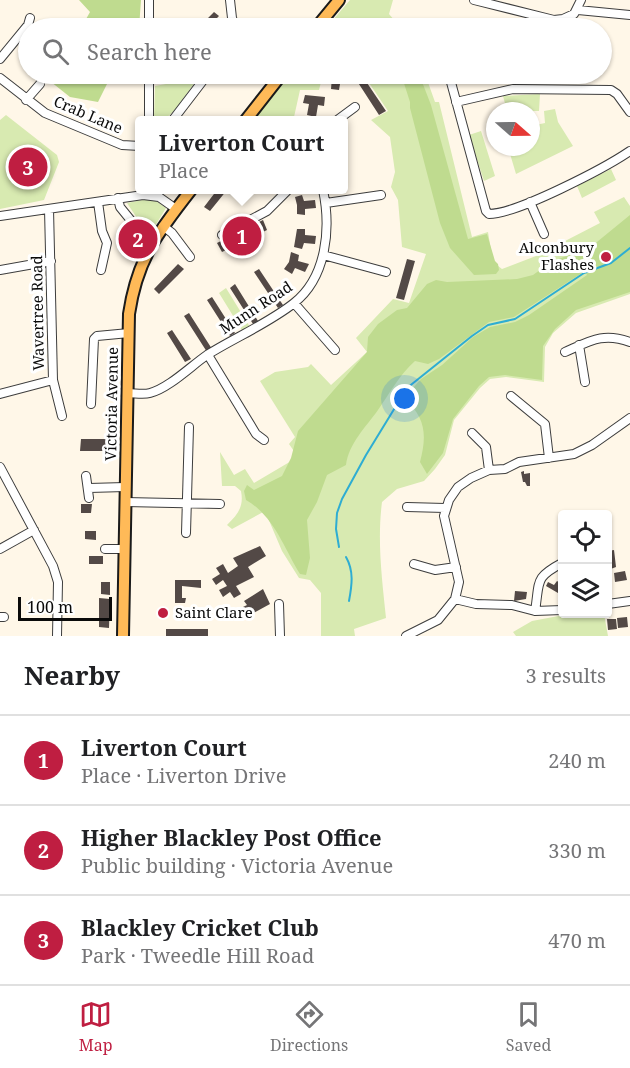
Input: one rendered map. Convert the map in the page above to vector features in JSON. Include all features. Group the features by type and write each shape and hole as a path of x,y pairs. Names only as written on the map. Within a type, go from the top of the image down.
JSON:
{"main road":[{"path":"323,18 336,1"},
{"path":"248,116 274,84"},
{"name":"Victoria Avenue","path":"123,636 127,393 133,290 152,242 187,194"}],"street":[{"path":"149,0 149,18"},
{"path":"230,0 232,18"},
{"path":"474,0 546,18"},
{"path":"563,18 578,10 581,0"},
{"path":"578,10 630,15"},
{"path":"0,59 18,37"},
{"name":"Crab Lane","path":"0,78 45,113 122,145 135,146"},
{"path":"26,100 40,84"},
{"path":"149,84 149,116"},
{"path":"175,116 200,84"},
{"path":"451,84 486,211 492,214 530,202 630,152"},
{"path":"456,102 513,89 610,90 617,94 630,112"},
{"path":"342,116 355,107"},
{"path":"0,216 140,194"},
{"path":"154,194 176,209"},
{"path":"222,235 267,212 283,194"},
{"name":"Munn Road","path":"127,393 154,392 208,355 294,303 313,279 323,255 327,230 324,194"},
{"path":"326,203 381,195"},
{"path":"118,198 120,207 146,239 152,242"},
{"path":"98,202 102,231 107,243 101,270"},
{"path":"530,202 544,234"},
{"name":"Wavertree Road","path":"49,209 53,380 62,416"},
{"path":"163,226 172,233 190,257"},
{"path":"323,255 386,272"},
{"path":"0,270 51,261"},
{"path":"294,303 335,350"},
{"path":"92,404 94,339 97,336 129,333"},
{"path":"565,352 596,338 619,338 630,342"},
{"path":"579,345 585,382"},
{"path":"208,355 256,434 264,440"},
{"path":"0,394 53,380"},
{"path":"511,396 517,404 546,427 549,458"},
{"path":"406,636 438,620 455,599 459,582 444,524 445,508 458,487 489,470 505,469 519,462 574,454 630,418"},
{"path":"186,533 189,427"},
{"path":"472,433 482,437 486,447 489,470"},
{"path":"0,467 53,566 58,582 57,636"},
{"path":"86,476 89,498"},
{"path":"89,488 125,487"},
{"path":"411,495 409,507 445,508"},
{"path":"124,502 220,504"},
{"path":"0,549 34,530"},
{"path":"105,549 124,549"},
{"path":"414,564 435,570 456,567"},
{"path":"535,611 541,577 560,564"},
{"path":"455,599 476,604 512,605 535,611 558,610"},
{"path":"612,603 630,601"},
{"path":"279,604 280,636"}],"green space":[{"path":"79,0 141,0 140,18 87,18 90,12"},
{"path":"350,0 393,0 389,14 392,18 335,18"},
{"path":"54,84 107,84 98,102 70,97"},
{"path":"194,84 168,116 154,116 155,86"},
{"path":"282,84 320,84 319,90 300,90 294,116 257,116"},
{"path":"370,84 429,84 435,102 439,102 472,237 488,232 493,262 502,269 536,256 600,223 594,212 624,197 630,206 630,294 576,313 553,333 545,347 544,382 506,377 490,379 480,388 454,420 445,455 435,469 424,481 397,489 382,502 380,546 386,618 354,629 355,636 321,636 321,593 310,580 299,578 282,551 265,511 232,529 227,525 239,510 242,497 241,491 235,486 222,486 220,452 234,475 245,469 254,483 298,457 289,444 295,437 260,381 275,372 308,367 311,364 331,385 367,352 356,338 393,299 409,303 426,254 402,247 398,200 391,187 395,172 390,137 371,120 388,111"},
{"path":"404,84 423,84 431,105 468,239 487,234 498,264 499,270 496,274 474,275 450,248 440,223"},
{"path":"540,94 540,102 505,102 503,96"},
{"path":"555,109 558,122 573,146 516,174 511,156 540,156 540,124 545,123 544,111"},
{"path":"6,115 57,155 59,162 44,200 0,209 0,120"},
{"path":"481,131 486,156 489,156 495,176 484,181 469,135"},
{"path":"611,169 616,180 582,198 577,186"},
{"path":"152,198 166,208 149,236 127,203"},
{"path":"630,215 630,292 576,310 555,329 543,346 542,380 505,375 489,377 453,419 443,453 427,474 420,462 424,443 421,420 404,398 421,379 442,365 473,337 490,327 515,322 529,315 587,275 585,271 514,317 489,322 439,359 428,364 415,361 409,366 359,436 346,465 327,475 317,502 307,520 310,558 306,575 300,574 278,533 264,515 246,500 244,491 247,485 254,490 282,476 291,458 298,431 367,352 368,337 378,324 397,310 407,308 427,284 436,280 447,282 517,279 533,275 551,262 592,246"},
{"path":"226,288 250,327 243,332 219,293"},
{"path":"558,616 558,618 605,618 608,636 516,636 513,632 532,621"}],"building":[{"path":"214,12 219,16 217,18 208,18"},
{"path":"331,84 340,84 339,90 331,89"},
{"path":"359,84 368,84 386,111 379,115"},
{"path":"305,95 325,97 324,106 318,105 316,116 307,115 309,104 303,103"},
{"path":"214,194 224,194 210,211 204,207"},
{"path":"302,195 304,201 315,200 316,208 305,209 305,215 297,214 295,197"},
{"path":"263,220 267,230 222,252 217,243"},
{"path":"297,229 305,229 305,235 316,236 315,244 304,243 302,249 294,247"},
{"path":"291,252 299,255 298,261 309,264 305,272 295,268 292,274 284,269 289,262"},
{"path":"407,259 415,261 404,300 396,298"},
{"path":"178,264 184,269 159,294 154,289"},
{"path":"259,269 283,305 278,308 254,272"},
{"path":"235,284 258,321 253,324 230,288"},
{"path":"212,297 235,333 230,336 207,300"},
{"path":"189,313 212,349 207,352 184,316"},
{"path":"172,330 191,359 185,362 167,333"},
{"path":"81,439 112,439 112,451 80,451"},
{"path":"524,471 524,474 530,473 530,486 523,482 521,472"},
{"path":"81,504 92,504 91,513 81,513"},
{"path":"85,531 96,531 96,540 85,539"},
{"path":"260,546 266,556 248,567 254,577 236,586 241,594 234,598 230,592 223,597 219,590 227,586 223,580 216,585 212,579 220,574 216,568 223,564 228,573 238,566 233,558"},
{"path":"612,550 614,550 616,567 612,568 612,564"},
{"path":"89,556 103,556 103,564 89,564"},
{"path":"625,571 627,580 615,582 614,573"},
{"path":"175,580 201,580 201,588 182,586 182,598 186,598 185,603 175,603"},
{"path":"101,582 110,582 110,595 101,594"},
{"path":"548,582 554,585 558,582 558,593 546,586"},
{"path":"263,589 270,604 248,616 243,607 247,605 244,601"},
{"path":"515,591 527,592 526,599 514,601"},
{"path":"99,598 110,599 109,628 99,627"},
{"path":"627,617 628,627 618,628 617,618"},
{"path":"607,619 616,619 617,629 608,630"},
{"path":"166,629 208,629 208,636 166,636"}],"waterway":[{"path":"339,547 336,529 337,513 342,499 407,388 488,325 515,319 584,273 611,263 630,248"},
{"path":"346,557 352,578 349,601"}],"place":[{"name":"Blackley Cricket Club","path":"28,167"},
{"name":"Liverton Court","path":"242,236"},
{"name":"Higher Blackley Post Office","path":"138,239"},
{"name":"Alconbury Flashes","path":"606,257"},
{"name":"Saint Clare","path":"163,613"}]}
